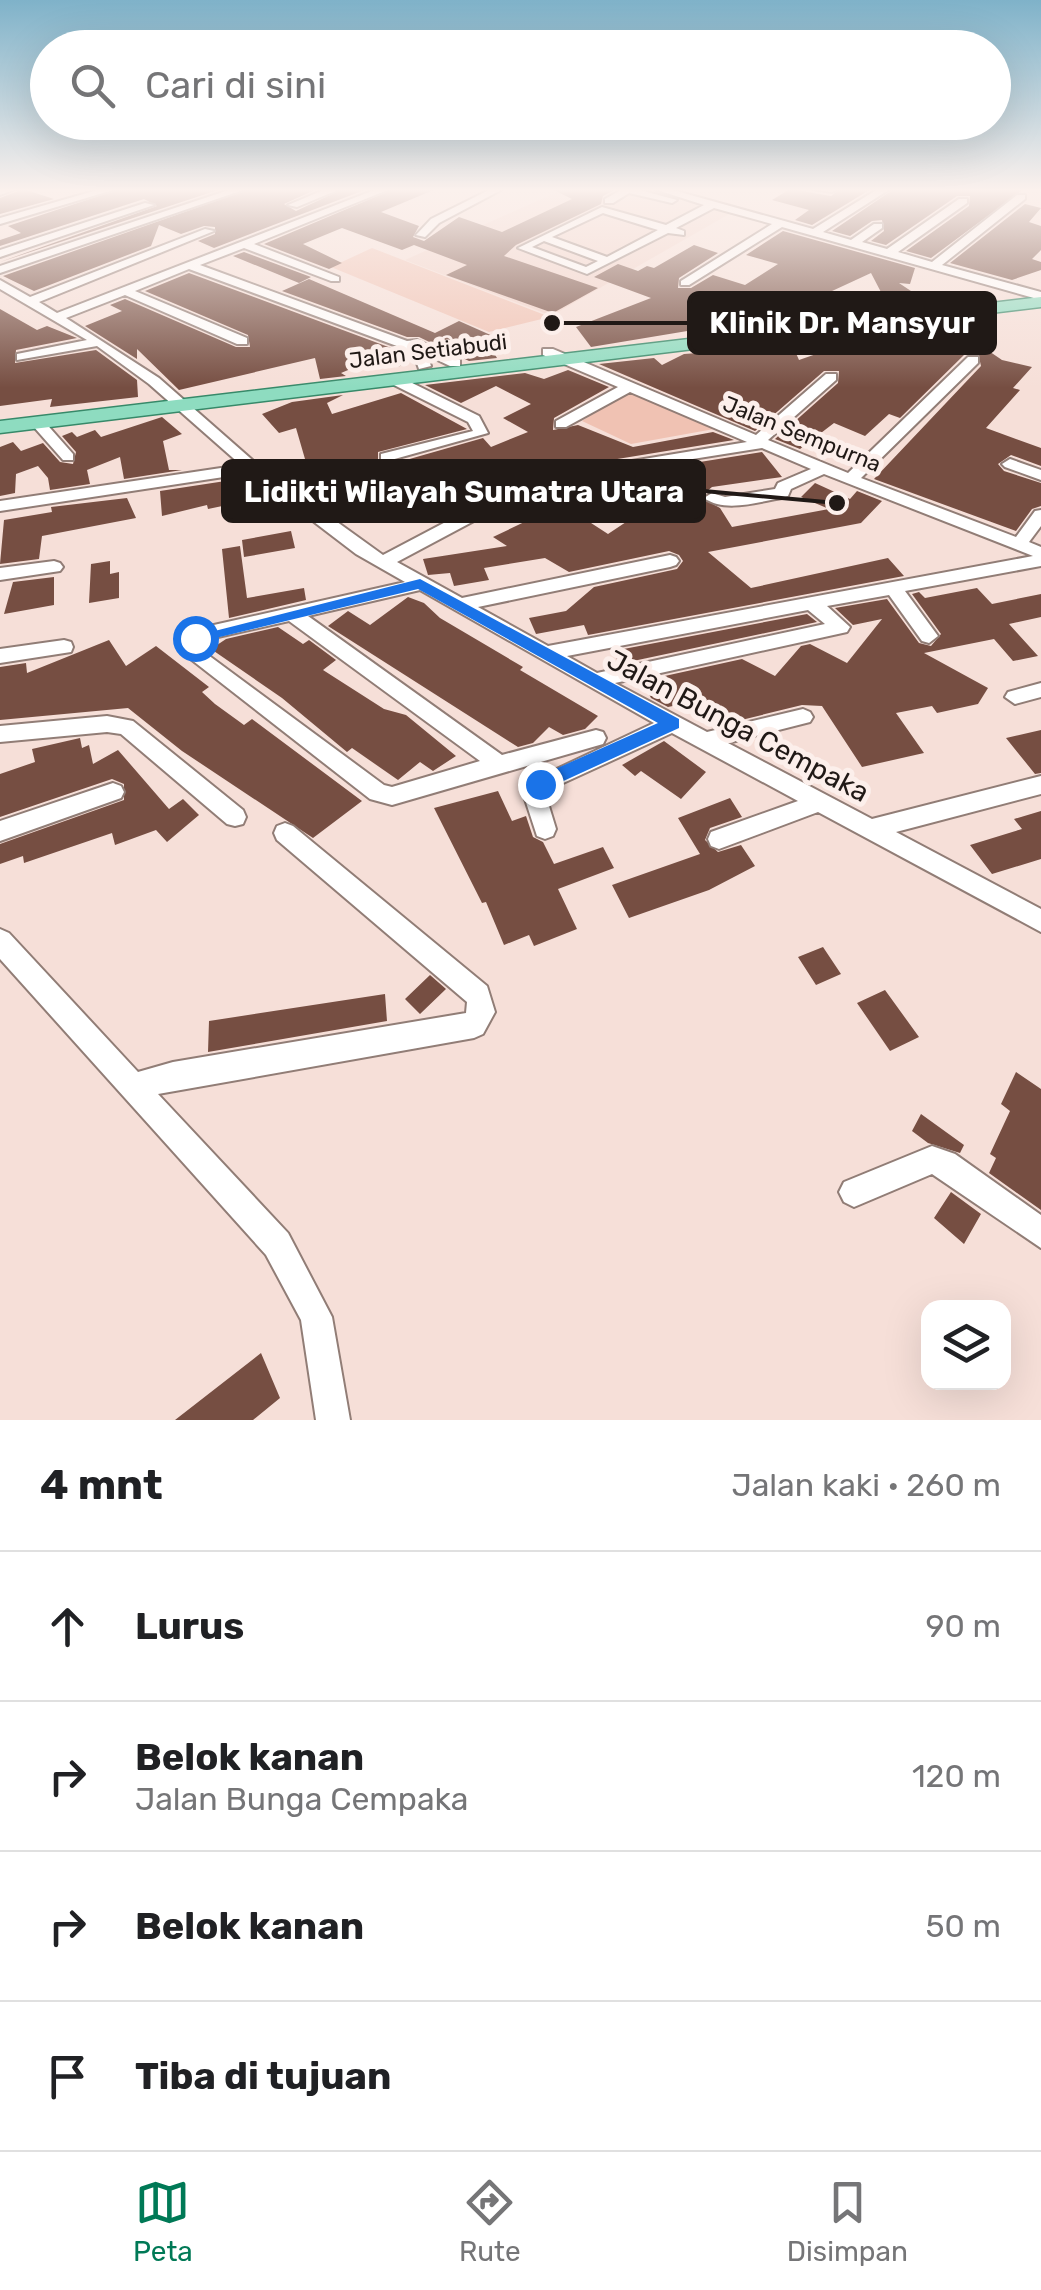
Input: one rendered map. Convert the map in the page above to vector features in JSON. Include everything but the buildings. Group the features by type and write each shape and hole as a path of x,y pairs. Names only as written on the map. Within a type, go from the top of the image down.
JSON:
{"main road":[{"name":"Jalan Setiabudi","path":"0,416 394,380 1040,296"},
{"name":"Jalan Setiabudi","path":"0,428 424,366 556,356"}],"street":[{"path":"0,270 44,255"},
{"path":"30,301 151,255"},
{"path":"57,316 217,255"},
{"path":"275,255 335,279"},
{"path":"540,255 587,271 618,255"},
{"path":"592,255 608,261"},
{"path":"628,263 641,255"},
{"path":"685,283 730,255"},
{"path":"893,255 1040,296"},
{"path":"932,266 946,255"},
{"path":"222,262 455,363"},
{"path":"189,266 212,270 419,350 424,366"},
{"name":"Jalan Bunga Cempaka","path":"0,284 99,342 177,401 253,468 383,562 818,803 1041,921"},
{"path":"124,290 242,341"},
{"path":"22,357 99,342"},
{"name":"Jalan Sempurna","path":"556,356 1018,544 1041,557"},
{"path":"851,479 973,360"},
{"path":"559,478 761,442 831,377"},
{"path":"386,456 480,433 474,419 394,380"},
{"path":"562,424 628,387"},
{"path":"38,423 68,457"},
{"path":"1010,464 1041,475"},
{"path":"0,506 253,468"},
{"path":"784,486 824,468"},
{"path":"383,562 482,510 551,497"},
{"path":"1018,544 1041,515"},
{"path":"546,653 813,605 1041,557"},
{"path":"458,605 670,561"},
{"path":"0,574 54,567"},
{"path":"420,584 203,634 188,650 384,798 596,738"},
{"path":"894,588 929,636"},
{"path":"596,680 841,627 813,605"},
{"path":"291,613 499,764"},
{"path":"0,656 64,647"},
{"path":"1015,698 1041,690"},
{"path":"705,741 804,717"},
{"path":"546,829 532,799 532,790 673,723"},
{"path":"0,734 106,724 126,727 235,817"},
{"path":"872,829 1041,785"},
{"path":"0,831 113,792"},
{"path":"719,840 818,803"},
{"path":"132,1087 173,1076 474,1025 482,1012 478,994 285,833"},
{"path":"0,940 277,1244 316,1317 333,1420"},
{"path":"854,1192 932,1160 945,1164 1041,1233"}],"shaded area":[{"path":"356,255 391,255 550,317 489,332 331,267"},
{"path":"416,255 657,255 556,313 547,314 405,260"},
{"path":"627,392 714,429 631,444 582,421"}],"place":[{"name":"Klinik Dr. Mansyur","path":"552,323"},
{"name":"Lidikti Wilayah Sumatra Utara","path":"837,503"}],"route":[{"path":"195,638 420,584 673,723 540,784"}]}
